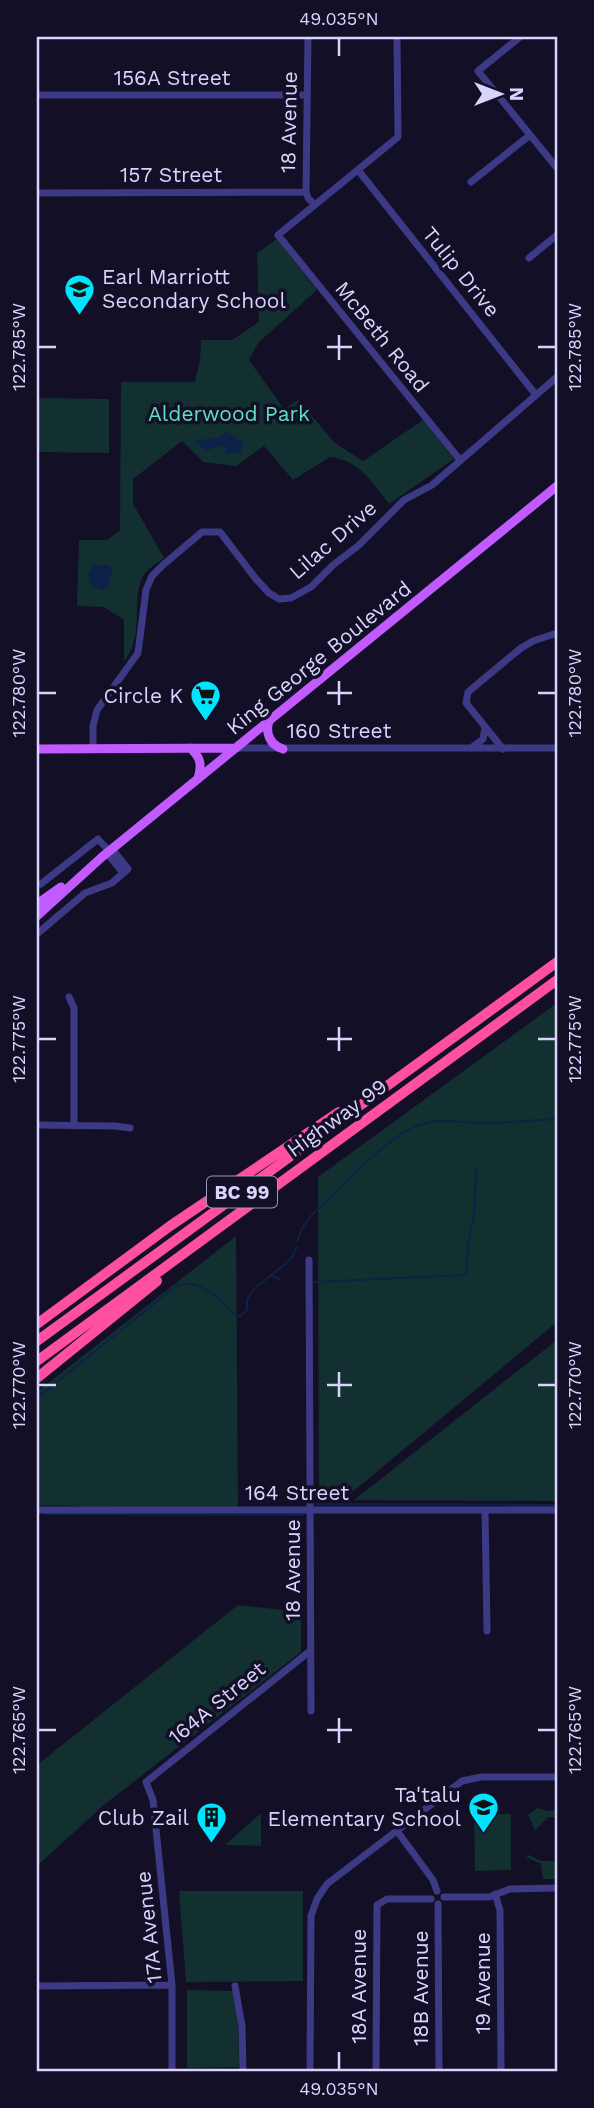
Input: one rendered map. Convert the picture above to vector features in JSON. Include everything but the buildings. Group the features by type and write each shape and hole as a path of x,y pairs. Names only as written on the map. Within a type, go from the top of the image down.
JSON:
{"highway":[{"name":"Highway 99","path":"37,1341 557,962"},
{"name":"Highway 99","path":"37,1361 557,981"},
{"path":"37,1324 222,1191 447,1042"},
{"path":"37,1378 266,1194"}],"main road":[{"name":"King George Boulevard","path":"37,916 108,853 557,486"},
{"path":"269,721 269,737 276,747 283,749"},
{"path":"190,748 200,760 198,779"},
{"name":"160 Street","path":"37,749 236,748"},
{"name":"King George Boulevard","path":"37,904 108,853"}],"street":[{"name":"18 Avenue","path":"308,37 306,192 315,205"},
{"path":"315,205 398,137 397,37"},
{"path":"520,37 478,71 557,168"},
{"name":"156A Street","path":"37,95 307,95"},
{"path":"471,182 530,135"},
{"name":"Tulip Drive","path":"358,170 536,395"},
{"name":"157 Street","path":"37,193 306,192"},
{"name":"McBeth Road","path":"315,205 278,235 460,460"},
{"path":"528,258 557,235"},
{"name":"Lilac Drive","path":"93,748 93,726 97,710 138,653 146,590 152,576 202,531 220,531 269,593 279,599 291,598 311,587 333,565 358,546 404,500 432,485 557,377"},
{"path":"503,749 466,703 468,692 520,648 557,633"},
{"path":"469,749 483,739 485,728"},
{"name":"160 Street","path":"236,748 557,748"},
{"path":"37,934 85,893 112,883 126,871 97,839 41,884"},
{"path":"69,997 74,1008 74,1125"},
{"path":"37,1125 130,1128"},
{"name":"18 Avenue","path":"309,1260 311,1711"},
{"name":"164 Street","path":"37,1510 557,1510"},
{"path":"485,1510 487,1631"},
{"name":"164A Street","path":"146,1782 310,1651"},
{"path":"310,2071 310,1926 314,1908 327,1884 466,1779 557,1777"},
{"name":"17A Avenue","path":"146,1782 153,1800 172,1985 172,2071"},
{"path":"397,1831 433,1880 437,1891 442,1893 441,1901"},
{"path":"437,1891 432,1893 433,1903 484,1897 510,1889 557,1888"},
{"name":"19 Avenue","path":"495,1894 500,1910 501,2071"},
{"name":"18A Avenue","path":"376,2071 377,1908 381,1901 387,1899 431,1899"},
{"name":"18B Avenue","path":"439,2071 441,1901"},
{"path":"37,1986 172,1985"},
{"path":"235,1986 242,2026 243,2071"}],"green space":[{"name":"Alderwood Park","path":"277,239 317,290 258,343 249,360 284,409 298,400 335,443 363,461 423,420 454,459 389,504 364,473 340,459 330,457 293,480 264,446 236,466 203,462 182,441 133,479 133,504 164,558 143,576 139,586 134,640 124,662 124,620 104,607 77,606 79,540 107,540 120,530 121,382 195,382 201,340 232,340 259,322 257,253"},
{"path":"37,398 109,399 109,453 37,452"},
{"path":"557,1003 557,1322 344,1499 319,1499 318,1177"},
{"path":"236,1236 238,1510 37,1505 37,1392"},
{"path":"557,1340 557,1501 354,1500"},
{"path":"238,1605 301,1612 301,1652 105,1804 37,1866 37,1765"},
{"path":"537,1808 548,1811 557,1809 557,1817 548,1817 535,1830 528,1815"},
{"path":"261,1813 261,1846 225,1845"},
{"path":"474,1814 511,1814 511,1870 475,1871"},
{"path":"529,1855 541,1861 557,1861 557,1879 543,1879 541,1864 526,1857"},
{"path":"179,1891 303,1891 303,1981 186,1982"},
{"path":"187,1990 233,1991 238,2023 239,2067 187,2068"}],"water":[{"path":"226,431 243,443 240,454 226,453 226,447 218,446 206,451 193,441 221,437"},
{"path":"93,565 108,565 113,569 108,579 110,584 104,591 90,585 88,573"}],"waterway":[{"path":"298,1240 314,1212 377,1153 411,1129 437,1121 490,1123 557,1119"},
{"path":"314,1282 466,1275 474,1214 476,1170"},
{"path":"37,1398 176,1286 193,1284 201,1287 235,1315 240,1316 247,1310 247,1300 254,1289 290,1260 297,1247"},
{"path":"272,1276 280,1279"},
{"path":"316,1504 557,1505"},
{"path":"45,1514 305,1513"}],"place":[{"name":"Earl Marriott Secondary School","path":"79,316"},
{"name":"Circle K","path":"206,723"},
{"name":"Ta'talu Elementary School","path":"484,1834"},
{"name":"Club Zail","path":"212,1845"}]}
